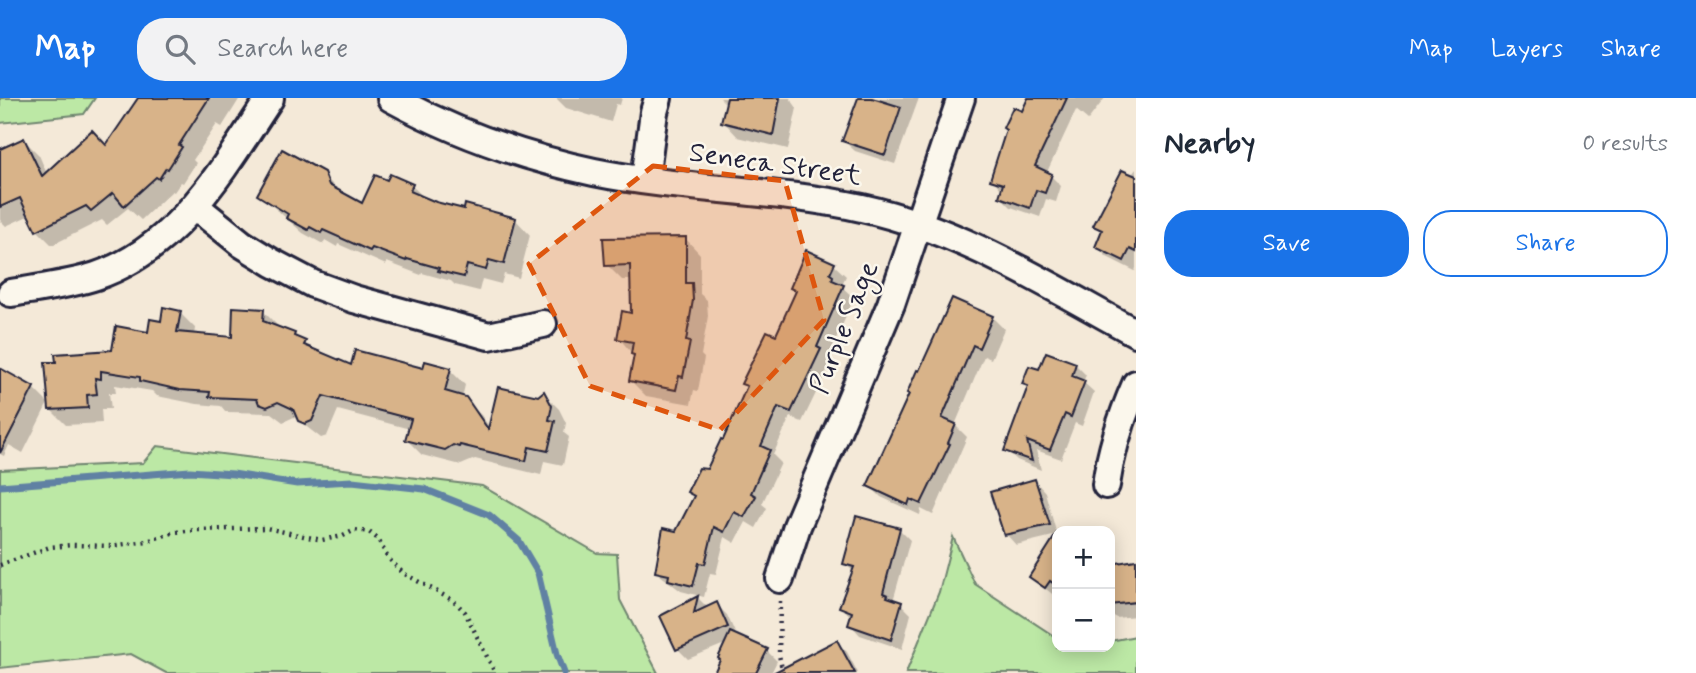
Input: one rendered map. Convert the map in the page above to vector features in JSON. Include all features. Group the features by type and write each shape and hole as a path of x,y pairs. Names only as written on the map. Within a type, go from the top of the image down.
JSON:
{"street":[{"path":"11,293 66,284 97,275 129,260 159,240 195,206 270,98"},
{"name":"Seneca Street","path":"391,98 467,135 531,157 597,173 807,198 864,209 918,224 995,256 1136,333"},
{"path":"645,179 658,98"},
{"name":"Purple Sage","path":"780,579 797,526 891,304 961,98"},
{"path":"195,206 242,244 273,263 313,284 354,299 489,335 543,324"},
{"path":"1105,485 1121,417 1136,384"}],"path":[{"path":"0,565 50,547 111,546 147,541 186,531 266,528 322,540 343,536 355,530 369,532 378,539 388,558 403,573 454,601 465,612 495,673"},
{"path":"780,579 779,654 783,673"}],"highlighted area":[{"path":"653,166 785,181 824,320 720,430 590,386 529,264"}],"green space":[{"path":"0,98 95,98 84,114 0,123"},
{"path":"157,446 482,486 597,553 617,554 620,600 658,673 166,673 131,654 0,668 0,470 143,463"},
{"path":"953,537 975,584 1052,635 1052,652 1115,652 1115,640 1136,636 1136,673 906,673 939,592"}],"building":[{"path":"138,98 209,98 179,145 182,147 159,179 156,177 124,206 113,193 91,211 86,206 36,231 20,198 0,207 0,149 24,138 42,176 92,130 106,145"},
{"path":"727,98 780,98 773,135 721,122"},
{"path":"858,98 872,98 901,107 885,155 842,141"},
{"path":"1028,98 1067,98 1035,166 1052,174 1045,193 1036,190 1030,208 999,197 1003,184 990,180 1006,130 1003,128 1013,107 1022,111"},
{"path":"282,149 324,172 329,185 362,203 375,175 387,180 390,174 413,184 410,191 436,202 464,209 465,204 516,218 504,264 489,260 486,270 467,265 464,277 438,271 439,268 407,259 406,261 372,248 370,251 323,230 321,233 310,227 308,230 286,218 288,214 257,195"},
{"path":"1122,170 1136,176 1136,252 1130,249 1124,261 1095,247 1102,230 1093,226"},
{"path":"686,237 686,283 692,283 693,300 686,341 690,342 683,377 679,376 676,390 629,381 634,355 631,354 633,342 617,339 622,311 631,313 630,265 605,266 603,238"},
{"path":"806,250 835,263 830,274 833,276 832,280 844,285 817,347 821,349 791,412 778,407 761,446 770,450 751,493 756,496 744,517 734,512 724,532 714,527 705,564 699,563 693,586 668,580 669,575 655,572 663,528 676,531 694,496 687,492 699,468 707,469 721,439 723,440 747,386 741,384 767,331 776,335 796,291 790,288"},
{"path":"952,298 993,316 979,348 973,345 942,418 956,424 948,443 950,444 921,504 910,499 908,505 867,486 909,394 907,393 917,370 919,371"},
{"path":"163,307 181,311 177,332 232,337 233,307 264,309 263,321 295,333 294,336 306,341 304,345 351,365 355,350 423,368 425,361 451,368 445,391 466,397 488,429 498,387 538,396 544,391 552,406 549,420 555,421 548,451 529,447 526,461 460,445 453,445 445,450 405,440 411,419 323,396 312,421 305,424 298,421 293,409 278,402 267,407 259,404 257,399 209,397 210,392 180,390 140,381 140,377 101,371 101,379 95,378 97,394 87,395 88,408 49,410 45,362 56,362 55,354 112,350 116,326 148,332 150,319 161,321"},
{"path":"1046,352 1076,363 1072,376 1085,381 1071,417 1065,414 1050,450 1027,441 1032,461 1004,451 1028,386 1022,384 1029,366 1039,369"},
{"path":"0,368 34,387 0,453"},
{"path":"1035,479 1050,525 1004,535 990,492"},
{"path":"856,516 900,528 883,593 902,602 891,640 848,625 852,612 839,607 854,567 843,564"},
{"path":"1052,541 1052,582 1050,581 1045,588 1029,577"},
{"path":"1136,560 1136,602 1115,604 1115,563"},
{"path":"698,596 694,613 717,602 728,627 676,650 660,616"},
{"path":"730,632 768,649 756,673 714,673"},
{"path":"837,640 855,673 773,673"}],"waterway":[{"path":"0,486 190,471 233,474 297,484 352,481 424,489 489,515 519,541 538,573 564,673"}]}
